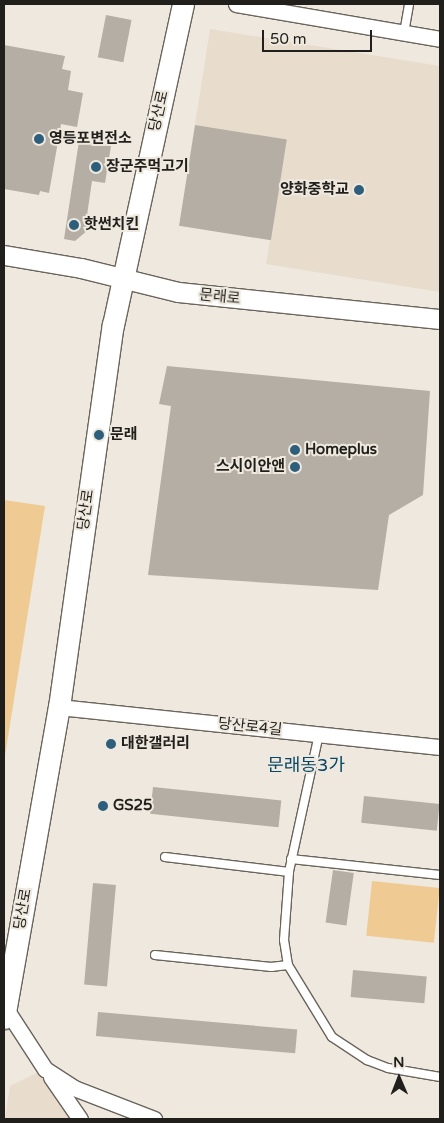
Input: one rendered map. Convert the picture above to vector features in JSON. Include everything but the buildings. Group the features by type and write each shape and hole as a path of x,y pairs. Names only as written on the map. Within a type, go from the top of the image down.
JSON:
{"main road":[{"name":"당산로","path":"5,1013 59,707 122,278 183,4"}],"street":[{"path":"236,4 440,39"},
{"name":"문래로","path":"4,255 122,278 178,292 440,320"},
{"name":"당산로4길","path":"59,707 440,747"},
{"path":"5,1013 80,1119"},
{"path":"45,1069 74,1088 154,1119"}],"lane":[{"path":"404,33 409,4"},
{"path":"319,734 289,872 284,940 288,965 332,1037 381,1065 440,1077"},
{"path":"165,857 289,872"},
{"path":"291,859 440,875"},
{"path":"155,955 270,967 288,965"}],"shaded area":[{"name":"양화중학교","path":"210,29 440,66 440,292 266,264 287,140 195,125"},
{"path":"4,500 45,506 4,762"},
{"path":"372,881 440,888 434,943 366,936"},
{"path":"45,1069 78,1119 5,1119 10,1086"}],"place":[{"name":"영등포변전소","path":"39,139"},
{"name":"장군주먹고기","path":"96,167"},
{"name":"양화중학교","path":"359,190"},
{"name":"핫썬치킨","path":"74,225"},
{"name":"문래","path":"99,435"},
{"name":"Homeplus","path":"295,450"},
{"name":"스시이안앤","path":"295,467"},
{"name":"대한갤러리","path":"111,744"},
{"name":"GS25","path":"103,806"}],"district":[{"name":"문래동3가","path":"306,765"}]}
